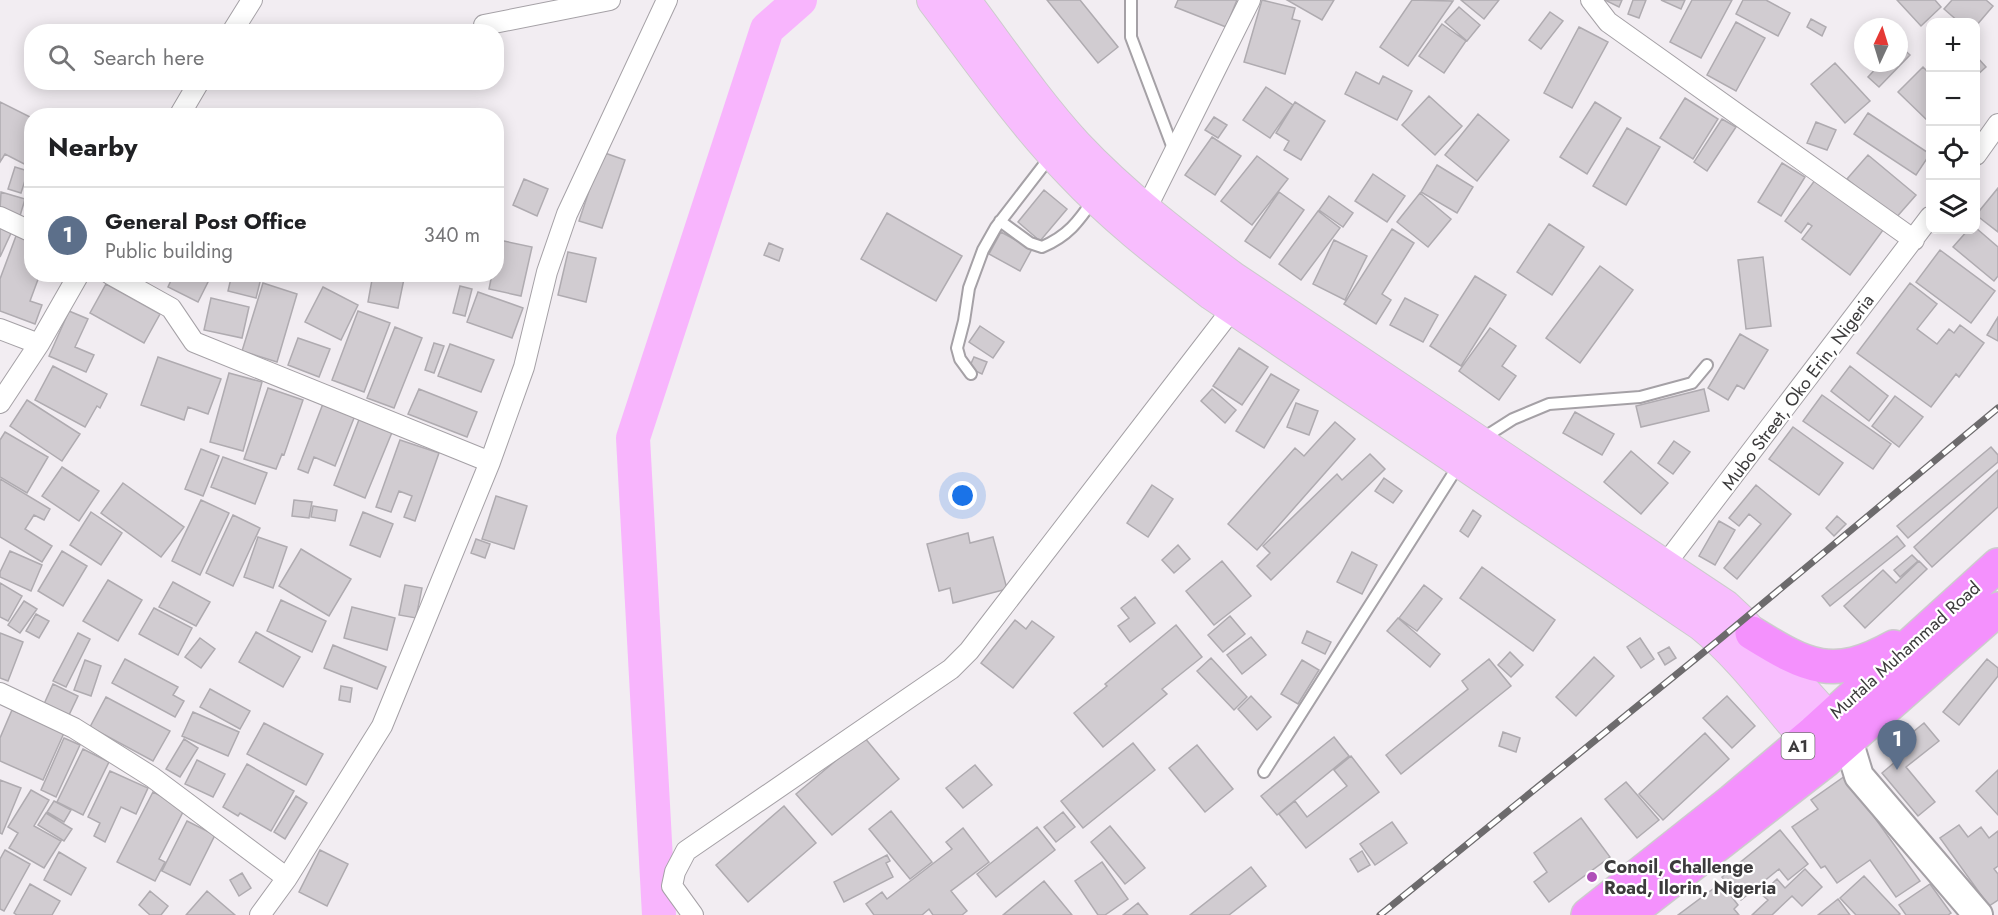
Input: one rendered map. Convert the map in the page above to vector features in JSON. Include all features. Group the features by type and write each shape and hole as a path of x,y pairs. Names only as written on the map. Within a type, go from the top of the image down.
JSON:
{"highway":[{"name":"Murtala Muhammad Road","path":"1588,915 1732,801 1827,740 1932,625 1998,565"},
{"name":"Murtala Muhammad Road","path":"1627,915 1827,740 1998,609"},
{"path":"1752,633 1798,659 1815,665 1833,667 1851,666 1872,660 1932,625"}],"main road":[{"path":"933,0 1030,127 1106,175 1184,242 1702,625 1720,639 1743,664 1827,740"},
{"path":"964,0 1096,198 1153,248 1233,308 1470,452 1665,566 1725,606 1752,633 1827,740"}],"street":[{"path":"237,24 252,0"},
{"path":"489,24 610,0"},
{"path":"260,915 287,878 382,726 490,462 524,367 547,272 567,214 667,0"},
{"path":"1146,209 1250,0"},
{"path":"1592,0 1608,22 1914,240"},
{"path":"183,108 195,90"},
{"path":"1980,149 1998,124"},
{"path":"0,217 24,228"},
{"name":"Mubo Street, Oko Erin, Nigeria","path":"1665,566 1926,223"},
{"path":"0,403 39,344 74,282"},
{"path":"124,282 171,308 194,342 490,462"},
{"path":"693,915 672,886 675,872 686,851 951,669 969,651 1233,308"},
{"path":"0,329 39,344"},
{"path":"0,693 74,728 152,777 287,878"},
{"path":"1827,740 1978,915"}],"lane":[{"path":"1131,0 1131,38 1174,152"},
{"path":"971,374 960,359 957,348 969,288 983,250 1000,221 1062,146"},
{"path":"1000,221 1030,243 1042,248 1057,241 1076,226 1096,198"},
{"path":"1264,772 1470,452 1513,419 1549,404 1640,398 1692,383 1707,365"}],"building":[{"path":"1047,0 1080,0 1118,47 1098,63"},
{"path":"1178,0 1237,0 1226,27 1175,7"},
{"path":"1262,0 1295,8 1292,19 1300,21 1285,74 1244,62"},
{"path":"1287,0 1334,0 1322,20"},
{"path":"1412,0 1453,1 1408,66 1380,47"},
{"path":"1461,0 1499,0 1484,19"},
{"path":"1605,0 1622,0 1619,7"},
{"path":"1633,0 1646,0 1639,18 1628,14"},
{"path":"1661,0 1685,0 1681,9"},
{"path":"1692,0 1732,0 1701,58 1670,42"},
{"path":"1743,0 1766,0 1790,13 1778,36 1736,14"},
{"path":"1897,0 1935,0 1941,7 1929,18 1926,18 1921,26"},
{"path":"1952,0 1986,0 1993,6 1980,21 1980,18 1954,18 1944,9"},
{"path":"1459,7 1480,25 1467,41 1445,22"},
{"path":"1550,12 1563,21 1541,49 1529,40"},
{"path":"1811,19 1826,27 1822,36 1807,27"},
{"path":"1736,22 1765,38 1736,91 1707,75"},
{"path":"1442,24 1466,41 1444,73 1419,56"},
{"path":"1579,27 1608,42 1572,108 1544,93"},
{"path":"1980,60 1986,67 1980,72"},
{"path":"1835,63 1870,101 1845,123 1811,84"},
{"path":"1923,67 1926,70 1926,119 1898,92"},
{"path":"1356,72 1379,84 1383,76 1412,91 1397,120 1345,94"},
{"path":"1873,72 1894,72 1879,87 1868,77"},
{"path":"1266,87 1293,105 1270,138 1243,120"},
{"path":"1429,96 1462,126 1435,155 1402,125"},
{"path":"1685,98 1718,119 1693,159 1660,138"},
{"path":"0,102 24,114 24,164 5,154 0,162"},
{"path":"1295,102 1325,121 1301,160 1284,150 1289,141 1276,133"},
{"path":"1595,102 1621,118 1587,174 1560,157"},
{"path":"1868,113 1926,151 1926,160 1916,175 1854,134"},
{"path":"1478,114 1509,140 1477,181 1445,155"},
{"path":"1214,117 1227,125 1218,138 1205,130"},
{"path":"1722,119 1736,127 1707,171 1694,162"},
{"path":"1816,122 1836,130 1827,150 1807,143"},
{"path":"1627,128 1660,147 1626,205 1593,186"},
{"path":"1212,137 1241,156 1215,195 1185,175"},
{"path":"602,152 625,160 602,228 579,221"},
{"path":"1868,155 1916,195 1895,219 1847,179"},
{"path":"1257,156 1288,179 1252,225 1221,201"},
{"path":"1782,163 1805,177 1781,216 1758,202"},
{"path":"1437,165 1473,187 1457,213 1421,192"},
{"path":"15,167 24,170 21,193 8,189"},
{"path":"1373,174 1405,196 1387,222 1355,201"},
{"path":"1818,176 1886,226 1850,275 1802,239 1812,226 1808,223 1801,233 1785,221"},
{"path":"524,179 548,189 537,216 513,205"},
{"path":"1998,188 1998,232 1980,218 1980,210"},
{"path":"1044,190 1067,209 1040,241 1018,222"},
{"path":"1,192 24,199 20,216 0,210"},
{"path":"1279,192 1304,210 1270,258 1245,241"},
{"path":"1420,193 1451,219 1428,247 1397,222"},
{"path":"1329,196 1353,213 1343,227 1319,210"},
{"path":"1318,211 1340,228 1301,280 1279,264"},
{"path":"887,213 962,256 936,301 861,259"},
{"path":"1549,224 1584,247 1552,295 1517,272"},
{"path":"0,225 12,231 0,257"},
{"path":"1392,229 1414,243 1382,294 1391,300 1376,324 1344,304"},
{"path":"1980,231 1998,247 1998,276 1994,281 1953,247 1964,234 1980,234"},
{"path":"1001,232 1032,249 1020,271 989,254"},
{"path":"16,236 24,238 24,282 37,282 30,301 42,305 35,324 0,311 0,279"},
{"path":"1334,240 1367,256 1345,300 1313,284"},
{"path":"504,241 532,247 521,296 489,289 490,282 504,282"},
{"path":"769,243 783,249 779,261 764,255"},
{"path":"1940,250 1995,291 1971,323 1916,282"},
{"path":"568,252 596,258 586,302 558,295"},
{"path":"1763,257 1771,326 1746,329 1738,260"},
{"path":"1600,266 1633,290 1580,363 1546,338"},
{"path":"1475,276 1506,295 1461,366 1430,346"},
{"path":"170,282 208,282 198,302 168,287"},
{"path":"230,282 260,282 256,298 228,291"},
{"path":"372,282 403,282 398,308 368,302"},
{"path":"263,283 297,294 277,362 242,351"},
{"path":"1910,283 1937,304 1917,329 1937,344 1949,329 1954,333 1960,325 1984,343 1959,377 1956,374 1931,407 1857,353"},
{"path":"106,284 160,314 144,343 90,313"},
{"path":"460,286 472,289 465,316 453,313"},
{"path":"323,287 358,305 341,340 305,322"},
{"path":"478,292 523,308 512,338 467,322"},
{"path":"211,298 249,307 242,338 204,330"},
{"path":"1405,298 1438,315 1423,342 1390,325"},
{"path":"69,311 88,319 75,347 94,355 86,372 49,356"},
{"path":"358,311 390,323 364,392 332,380"},
{"path":"1998,317 1998,341 1987,335"},
{"path":"980,326 1004,342 993,358 969,342"},
{"path":"395,327 422,338 394,408 367,398"},
{"path":"1490,328 1516,346 1502,366 1516,376 1499,400 1459,371"},
{"path":"1740,334 1768,350 1744,389 1737,385 1728,400 1708,388"},
{"path":"298,338 330,349 319,377 288,365"},
{"path":"434,343 444,346 434,373 425,370"},
{"path":"450,344 494,360 481,392 438,376"},
{"path":"1239,348 1268,367 1242,405 1213,386"},
{"path":"158,357 221,379 208,414 188,407 184,420 141,405"},
{"path":"974,357 987,362 982,374 969,368"},
{"path":"53,366 107,394 100,408 97,406 85,427 35,400"},
{"path":"1850,366 1888,396 1869,421 1831,391"},
{"path":"229,373 262,382 243,451 210,442"},
{"path":"1271,374 1299,390 1264,448 1236,431"},
{"path":"268,388 303,400 284,455 282,454 276,469 244,459"},
{"path":"419,389 477,412 467,437 408,414"},
{"path":"1212,389 1236,410 1225,423 1201,401"},
{"path":"1704,389 1709,411 1641,427 1636,406"},
{"path":"1822,395 1891,444 1873,469 1803,421"},
{"path":"1895,396 1923,417 1899,447 1872,426"},
{"path":"27,400 80,434 62,461 10,426"},
{"path":"324,401 356,413 335,466 314,457 308,473 298,469"},
{"path":"1296,403 1318,411 1309,435 1287,427"},
{"path":"1575,412 1614,434 1602,455 1563,433"},
{"path":"360,417 393,430 365,498 334,485"},
{"path":"1335,422 1355,439 1257,550 1228,524 1295,448 1304,456"},
{"path":"1793,427 1843,463 1819,495 1769,459"},
{"path":"5,432 48,457 27,493 0,477 0,440"},
{"path":"400,440 439,453 415,521 404,517 412,496 399,491 391,512 376,507"},
{"path":"1674,441 1690,452 1673,474 1658,463"},
{"path":"1991,447 1998,455 1998,462 1908,538 1897,526"},
{"path":"201,449 219,456 203,496 185,489"},
{"path":"1631,451 1668,483 1641,514 1604,482"},
{"path":"1370,454 1385,469 1271,580 1257,566 1270,553 1263,546 1337,474 1342,480"},
{"path":"223,457 267,473 255,504 211,487"},
{"path":"62,467 99,491 79,521 42,496"},
{"path":"1998,470 1998,507 1932,567 1914,547"},
{"path":"1384,478 1402,491 1393,503 1375,491"},
{"path":"0,479 50,509 44,520 34,515 25,529 52,546 42,562 0,537"},
{"path":"123,483 184,527 161,557 101,513"},
{"path":"1152,485 1173,499 1148,537 1127,523"},
{"path":"1756,485 1791,514 1737,579 1724,568 1761,524 1749,514 1739,526 1729,518"},
{"path":"496,496 527,506 514,549 482,539"},
{"path":"201,500 229,513 200,575 172,561"},
{"path":"294,500 312,502 309,518 292,516"},
{"path":"313,506 337,510 335,521 311,517"},
{"path":"1473,510 1481,516 1468,537 1460,531"},
{"path":"91,512 122,533 101,565 70,545"},
{"path":"363,512 393,524 380,557 350,545"},
{"path":"233,515 260,528 233,586 206,573"},
{"path":"1837,516 1846,524 1834,536 1826,528"},
{"path":"1719,521 1735,530 1715,565 1699,556"},
{"path":"968,533 970,543 993,537 1007,589 953,603 950,588 939,591 927,544"},
{"path":"1897,536 1905,546 1830,606 1822,596"},
{"path":"258,537 287,547 273,588 244,577"},
{"path":"476,539 490,544 485,558 471,553"},
{"path":"1178,545 1190,559 1174,573 1162,560"},
{"path":"301,549 351,579 329,616 279,586"},
{"path":"10,551 42,565 31,591 0,577"},
{"path":"62,551 87,566 63,606 38,591"},
{"path":"1352,552 1377,565 1362,594 1337,582"},
{"path":"1912,555 1918,561 1900,577 1894,570"},
{"path":"1222,561 1251,596 1214,625 1186,591"},
{"path":"1919,561 1927,569 1865,628 1844,606 1883,570 1896,583"},
{"path":"1482,567 1555,620 1533,651 1460,598"},
{"path":"108,580 142,600 118,641 83,621"},
{"path":"173,582 210,602 196,626 159,607"},
{"path":"0,583 22,596 8,621 0,617"},
{"path":"405,585 422,588 416,618 399,615"},
{"path":"1424,585 1442,599 1417,631 1399,618"},
{"path":"1135,597 1155,623 1130,642 1118,626 1129,618 1121,608"},
{"path":"281,600 326,621 312,652 267,631"},
{"path":"24,601 37,609 20,633 8,625"},
{"path":"352,607 395,618 387,650 344,638"},
{"path":"154,608 192,628 178,655 139,634"},
{"path":"36,614 49,621 39,638 26,631"},
{"path":"1230,616 1245,634 1223,652 1208,635"},
{"path":"1398,618 1440,654 1430,667 1387,631"},
{"path":"1015,620 1026,629 1032,621 1054,637 1013,688 981,663"},
{"path":"1176,625 1202,657 1162,689 1167,694 1103,747 1074,713"},
{"path":"1307,631 1331,642 1325,654 1302,643"},
{"path":"256,632 300,657 283,687 239,662"},
{"path":"0,633 23,642 8,681 0,678"},
{"path":"78,633 90,639 66,687 53,681"},
{"path":"1251,637 1266,655 1242,674 1227,655"},
{"path":"200,638 215,649 201,668 185,657"},
{"path":"1640,638 1654,659 1641,668 1627,647"},
{"path":"333,645 386,667 377,689 324,668"},
{"path":"1669,647 1676,658 1665,665 1658,653"},
{"path":"1510,652 1523,665 1511,677 1498,665"},
{"path":"1594,657 1614,676 1576,716 1556,697"},
{"path":"1211,658 1247,697 1234,710 1197,671"},
{"path":"125,659 178,687 173,695 184,701 175,717 112,683"},
{"path":"1489,659 1511,686 1401,774 1386,755 1468,689 1462,681"},
{"path":"1987,659 1998,668 1998,676 1959,725 1943,712"},
{"path":"85,660 101,666 91,696 74,690"},
{"path":"1302,660 1319,670 1298,704 1281,694"},
{"path":"53,684 78,696 69,715 44,704"},
{"path":"341,686 352,688 350,702 339,700"},
{"path":"210,689 250,711 240,729 200,707"},
{"path":"1251,696 1271,717 1257,730 1238,709"},
{"path":"1727,696 1755,726 1732,748 1703,718"},
{"path":"106,697 170,731 153,761 90,727"},
{"path":"12,710 64,733 43,780 0,761 0,738"},
{"path":"193,712 239,732 228,756 182,736"},
{"path":"264,723 323,754 306,785 247,754"},
{"path":"1924,723 1939,741 1906,767 1935,802 1918,816 1882,773 1895,762 1887,753"},
{"path":"1503,732 1520,738 1516,752 1499,746"},
{"path":"1705,733 1729,759 1663,820 1639,794"},
{"path":"864,737 899,779 832,835 796,794"},
{"path":"1334,737 1349,756 1277,815 1261,796"},
{"path":"64,738 80,745 56,797 41,790"},
{"path":"184,739 198,748 180,777 166,769"},
{"path":"1133,743 1155,770 1083,828 1061,801"},
{"path":"1197,745 1233,789 1205,812 1169,768"},
{"path":"83,749 109,762 83,815 57,802"},
{"path":"1351,756 1379,792 1306,848 1279,814 1295,801 1307,817 1347,786 1334,770"},
{"path":"197,760 225,774 213,797 185,784"},
{"path":"247,764 294,791 271,831 240,813 238,816 223,807"},
{"path":"975,765 992,785 963,808 946,788"},
{"path":"1998,770 1998,815 1976,791"},
{"path":"110,771 148,788 136,814 121,807 105,842 94,836 100,823 88,817"},
{"path":"1845,776 1920,881 1896,897 1870,860 1837,883 1825,866 1821,868 1792,827 1818,809 1811,800"},
{"path":"0,780 21,788 2,834 0,833"},
{"path":"1626,782 1659,820 1637,838 1605,799"},
{"path":"31,790 49,800 34,826 61,841 44,868 9,848 18,833 8,827"},
{"path":"153,792 185,808 159,859 165,862 155,881 117,862"},
{"path":"296,796 307,803 285,839 274,832"},
{"path":"54,801 71,810 64,822 47,812"},
{"path":"784,806 816,843 748,902 716,865"},
{"path":"891,811 932,862 910,879 869,829"},
{"path":"1063,812 1075,827 1056,842 1044,827"},
{"path":"46,813 72,829 64,841 38,825"},
{"path":"1581,818 1610,857 1549,902 1534,882 1547,872 1534,853"},
{"path":"187,821 215,835 190,885 162,871"},
{"path":"1392,822 1407,843 1375,865 1360,844"},
{"path":"1959,825 1968,837 1981,827 1989,838 1998,831 1998,866 1994,869 1998,874 1998,900 1989,906 1940,838"},
{"path":"1110,826 1145,868 1125,884 1091,842"},
{"path":"1037,827 1055,850 996,897 977,874"},
{"path":"963,828 989,862 951,891 967,911 962,915 933,915 929,909 922,915 874,915 866,904 882,892 887,899 952,849 946,842"},
{"path":"1780,830 1808,864 1788,880 1779,869 1741,900 1722,877"},
{"path":"5,850 30,864 4,911 0,909 0,859"},
{"path":"320,850 348,864 327,906 299,892"},
{"path":"1362,851 1370,865 1358,872 1350,859"},
{"path":"59,852 86,868 71,895 44,880"},
{"path":"887,855 890,861 886,863 893,877 844,902 834,882"},
{"path":"1102,862 1128,899 1105,915 1098,915 1075,881"},
{"path":"1251,867 1266,886 1229,915 1190,915"},
{"path":"1805,869 1822,887 1802,906 1792,896 1772,915 1752,915 1768,900 1761,894 1777,879 1785,888"},
{"path":"242,873 251,888 239,896 230,880"},
{"path":"1864,876 1900,914 1856,915 1840,898"},
{"path":"1044,881 1072,915 1003,915"},
{"path":"1721,883 1738,905 1734,909 1739,915 1678,915"},
{"path":"30,884 60,901 52,915 17,915 14,913"},
{"path":"1930,884 1951,913 1948,915 1906,915 1899,905"},
{"path":"150,891 168,906 161,915 150,915 139,905"},
{"path":"207,891 235,915 186,915"},
{"path":"1838,899 1850,915 1818,915"},
{"path":"1138,903 1148,915 1123,915"}],"waterway":[{"path":"659,915 633,438 767,29 800,0"}],"railway":[{"path":"1380,915 1720,639 1998,408"}],"place":[{"name":"General Post Office","path":"1897,770"},
{"name":"Conoil, Challenge Road, Ilorin, Nigeria","path":"1592,877"}]}
